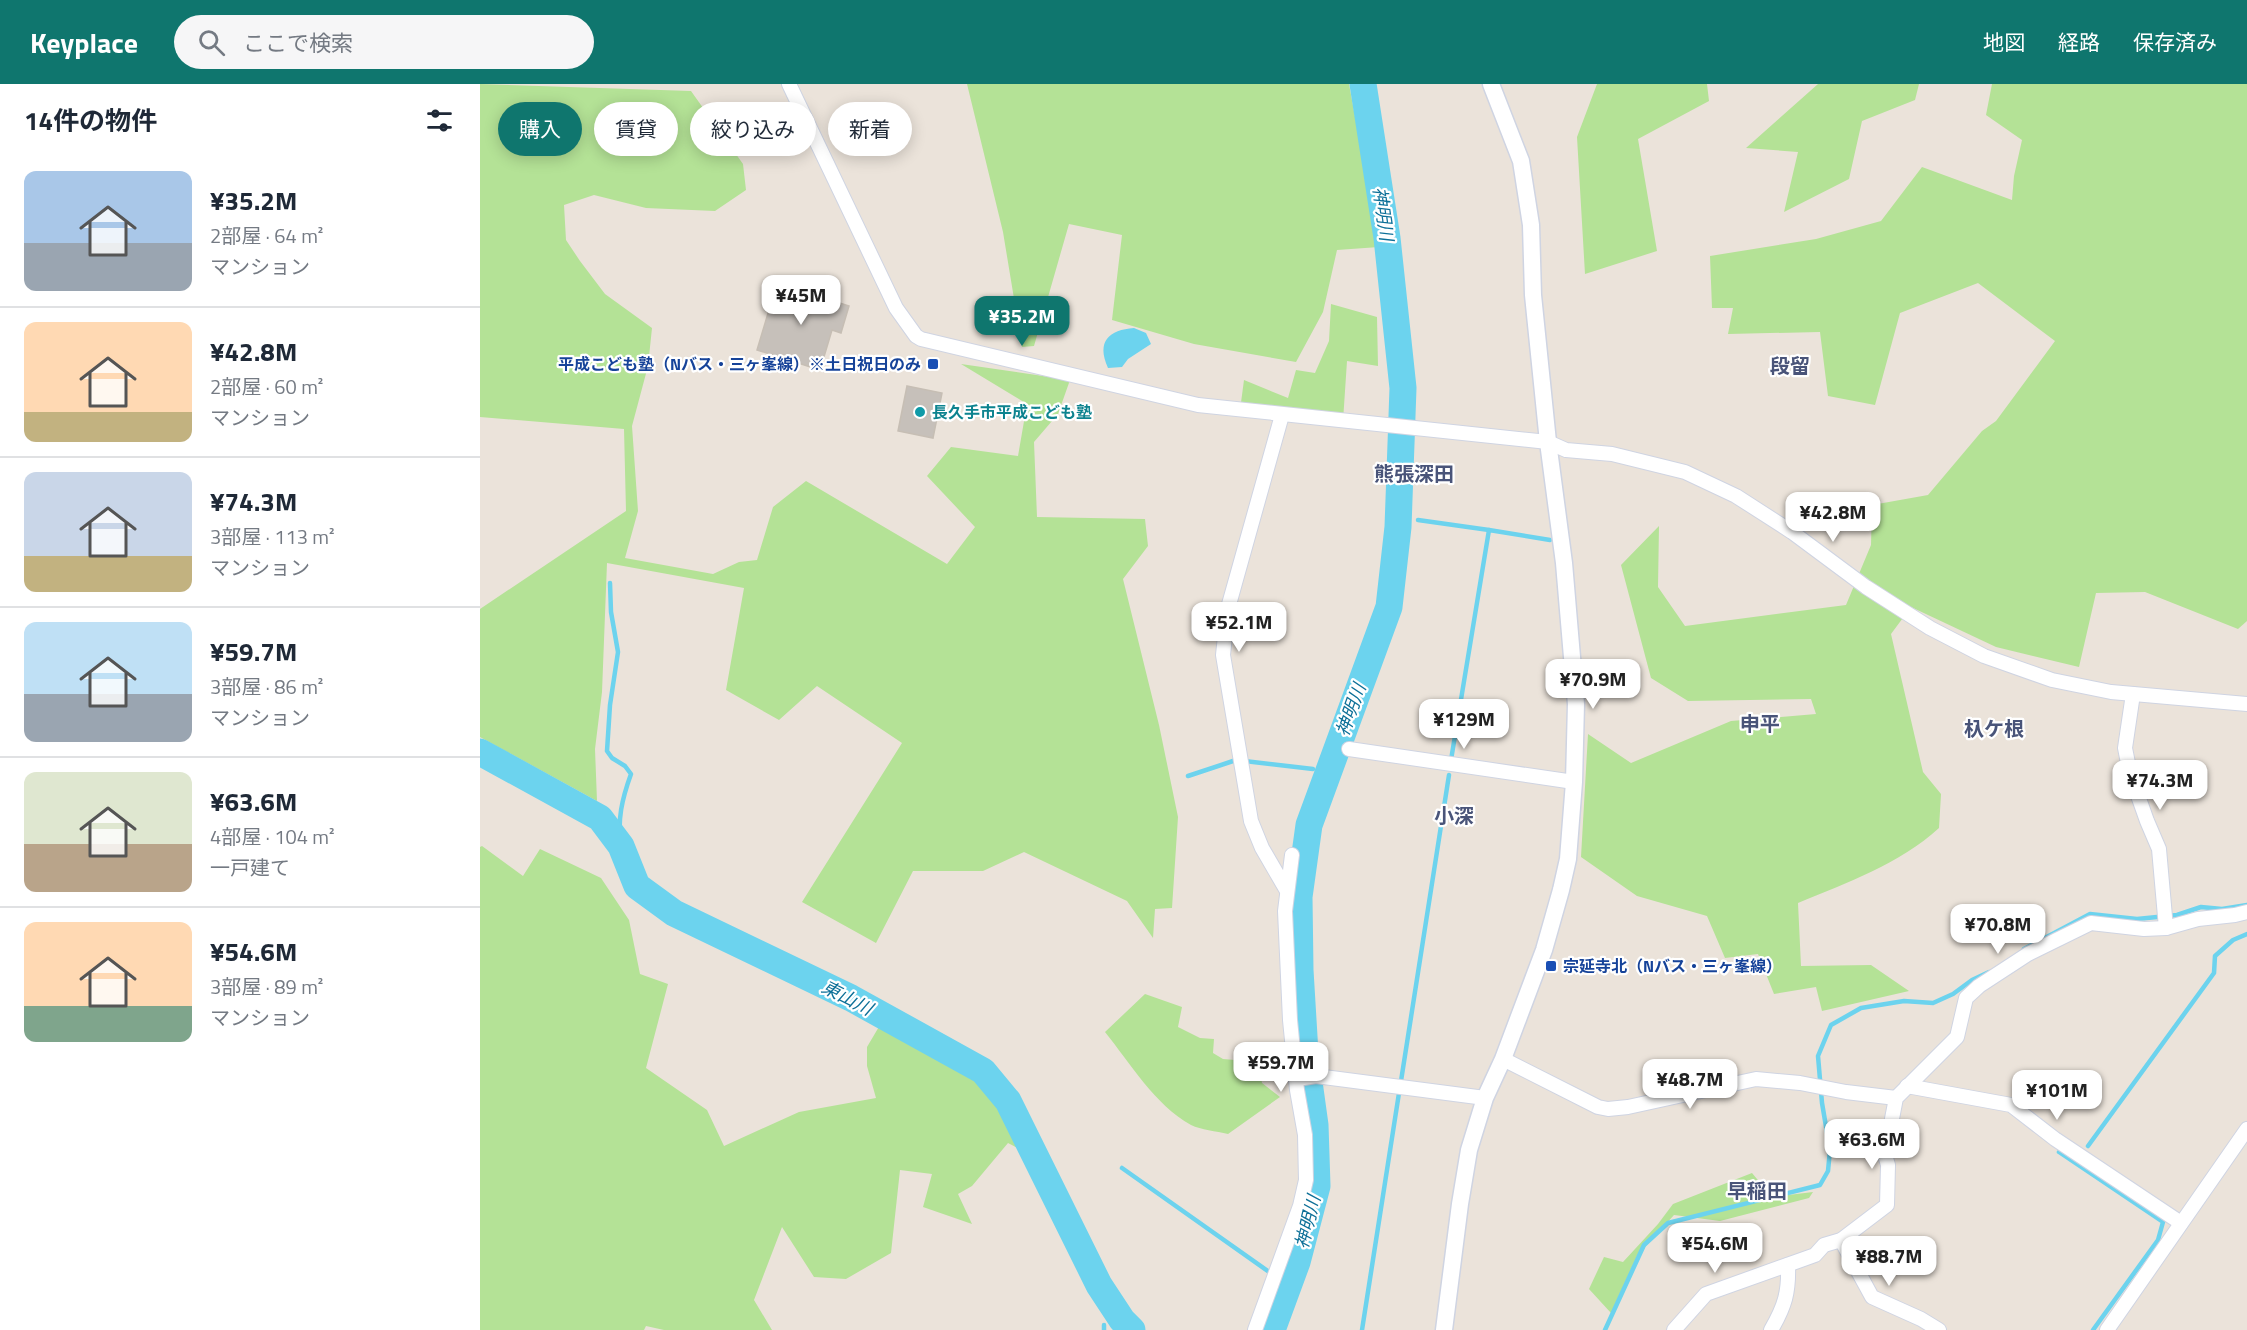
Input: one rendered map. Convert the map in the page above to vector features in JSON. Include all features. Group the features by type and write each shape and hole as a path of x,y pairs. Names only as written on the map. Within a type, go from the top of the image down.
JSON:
{"street":[{"path":"789,84 896,308 916,336 1198,405 1548,442 1566,450 1612,454 1685,472 1736,496 1792,532 1866,587 1920,622 1984,656 2052,680 2111,692 2247,704"},
{"path":"1444,1330 1469,1150 1485,1098 1503,1059 1544,950 1568,858 1574,782 1576,704 1564,563 1548,442 1533,295 1531,225 1522,169 1491,84"},
{"path":"1282,415 1228,608 1223,655 1251,822 1262,848 1287,891"},
{"path":"2133,694 2125,748 2137,793 2159,849 2166,928"},
{"path":"1349,749 1574,782"},
{"path":"1255,1330 1300,1206 1306,1180 1305,1135 1290,1020 1285,910 1292,855"},
{"path":"1674,1330 1706,1294 1815,1255 1824,1245 1841,1240 1887,1205 1888,1165 1885,1155 1896,1098 1957,1037 1966,998 1978,986 2028,954 2091,922 2166,928 2198,919 2247,912"},
{"path":"1503,1059 1598,1107 1608,1109 1628,1107 1756,1080 1800,1083 1896,1098"},
{"path":"1298,1079 1316,1076 1485,1098"},
{"path":"1907,1086 2011,1105 2055,1139 2181,1223"},
{"path":"2107,1330 2247,1129"},
{"path":"1841,1240 1872,1297 1922,1319 1939,1330"},
{"path":"1771,1330 1783,1309 1789,1286 1788,1265"}],"green space":[{"path":"480,84 691,91 699,102 690,102 690,156 737,156 743,164 746,190 715,211 646,208 594,195 564,205 566,240 580,261 605,294 652,328 648,366 632,426 638,511 625,558 713,574 739,562 757,560 773,507 806,481 947,564 975,527 927,476 951,447 1018,456 1027,404 961,364 1070,380 1058,414 1034,442 1037,517 1145,519 1148,546 1123,579 1159,725 1178,817 1172,908 1155,909 1153,938 1127,901 1024,852 983,871 913,871 876,943 802,902 902,743 817,686 779,720 726,690 744,588 607,563 602,692 595,749 597,801 480,737 480,609 626,511 624,429 480,417"},
{"path":"967,84 1349,84 1379,247 1337,250 1323,312 1296,362 1194,344 1112,320 1122,235 1069,224 1034,346 1022,347 1003,232"},
{"path":"1597,84 1707,84 1709,101 1638,139 1657,251 1585,274 1577,137"},
{"path":"1818,84 1919,84 1915,100 1862,121 1849,179 1784,212 1798,152 1746,148"},
{"path":"1992,84 2247,84 2247,621 2238,629 2145,592 2096,593 2079,667 1996,647 1911,607 1891,634 1923,772 1941,794 1939,828 1924,841 1890,862 1798,903 1801,966 1871,965 1909,991 1822,1011 1816,987 1774,994 1758,954 1725,958 1707,916 1637,896 1581,857 1588,734 1631,763 1731,721 1816,714 1811,699 1688,701 1651,678 1621,565 1659,526 1658,587 1685,626 1846,605 1871,545 1872,505 1928,495 1982,431 1996,421 2055,341 1978,283 1900,313 1875,405 1828,396 1820,332 1728,334 1733,308 1712,308 1710,256 1816,239 1881,221 1922,167 2012,200 2014,176 2022,140 1986,115"},
{"path":"1331,304 1377,317 1378,366 1347,361 1343,421 1240,410 1244,380 1288,398 1296,370 1315,373 1329,341"},
{"path":"482,846 523,876 540,849 601,878 629,920 640,974 668,984 646,1068 707,1110 724,1146 799,1112 876,1098 867,1066 867,1047 880,1025 890,1022 982,1077 1003,1101 1025,1152 1008,1143 972,1186 958,1194 972,1224 923,1207 932,1174 900,1170 891,1253 846,1279 814,1277 782,1227 754,1300 772,1330 664,1330 646,1326 644,1330 480,1330 480,847"},
{"path":"1145,994 1182,1007 1178,1027 1200,1038 1214,1039 1213,1053 1223,1059 1258,1062 1262,1083 1280,1097 1228,1134 1195,1127 1178,1117 1144,1083 1105,1032"},
{"path":"1752,1173 1772,1197 1813,1192 1809,1198 1720,1221 1674,1215 1637,1256 1611,1313 1589,1289 1604,1257 1623,1262 1673,1204"}],"water":[{"path":"1134,328 1146,333 1151,344 1128,359 1122,367 1108,368 1103,351 1107,339 1118,331"}],"building":[{"path":"777,283 849,306 841,333 832,330 820,370 757,350"},
{"name":"長久手市平成こども塾","path":"907,386 942,393 933,438 898,431"}],"waterway":[{"name":"神明川","path":"1272,1330 1297,1262 1317,1186 1315,1125 1305,1053 1300,970 1299,897 1309,825 1389,607 1398,527 1403,388 1387,238 1363,84"},
{"path":"1418,520 1489,530"},
{"path":"1451,760 1489,530 1550,540"},
{"path":"610,583 611,612 618,652 610,705 607,751 631,774 621,810 621,846"},
{"name":"東山川","path":"480,752 600,818 621,846 637,886 674,913 851,998 983,1071 1008,1101 1099,1285 1122,1320 1132,1330"},
{"path":"1188,776 1236,760 1313,769"},
{"path":"1401,1081 1449,775"},
{"path":"2024,949 2090,914 2137,919 2177,915 2201,907 2222,909 2247,905"},
{"path":"2088,1146 2214,973 2215,956 2233,940 2247,934"},
{"path":"1605,1330 1644,1245 1668,1223 1820,1185 1828,1171 1830,1150 1822,1103 1818,1056 1831,1025 1861,1008 1904,1001 1933,1003 1953,994 1972,980 1989,972"},
{"path":"1362,1330 1399,1093"},
{"path":"2059,1152 2163,1222 2158,1240 2093,1330"},
{"path":"1122,1168 1272,1274"},
{"path":"1104,1325 1104,1330"}],"place":[{"name":"平成こども塾（Nバス・三ヶ峯線）※土日祝日のみ","path":"933,364"},
{"name":"長久手市平成こども塾","path":"920,412"},
{"name":"宗延寺北（Nバス・三ヶ峯線）","path":"1551,966"}],"district":[{"name":"段留","path":"1790,366"},
{"name":"熊張深田","path":"1414,474"},
{"name":"申平","path":"1760,724"},
{"name":"杁ケ根","path":"1994,729"},
{"name":"小深","path":"1454,816"},
{"name":"早稲田","path":"1757,1191"}]}
